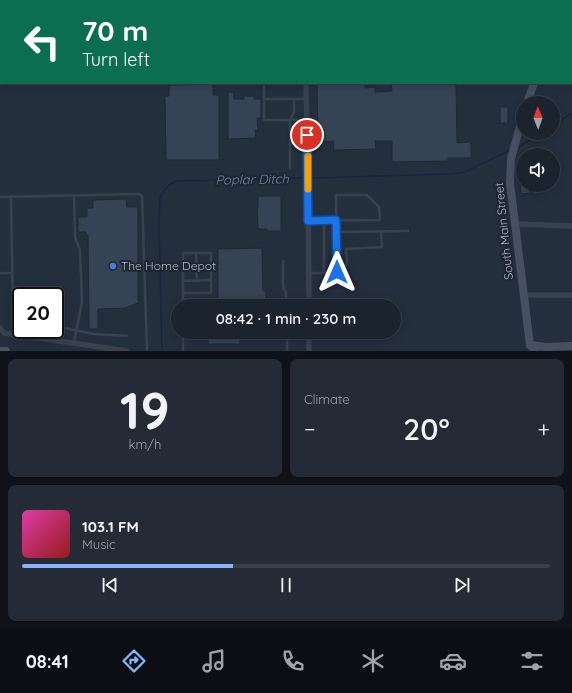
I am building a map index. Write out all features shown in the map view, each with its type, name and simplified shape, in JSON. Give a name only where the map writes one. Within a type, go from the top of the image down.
[{"type":"main road","points":[[529,96],[534,84]]},
{"type":"main road","name":"South Main Street","points":[[516,140],[512,159],[510,183],[530,349]]},
{"type":"main road","points":[[530,349],[572,346]]},
{"type":"main road","points":[[0,351],[6,351]]},
{"type":"street","points":[[306,84],[309,299]]},
{"type":"street","points":[[514,224],[572,226]]},
{"type":"street","points":[[523,295],[572,295]]},
{"type":"street","points":[[0,328],[4,333],[127,351]]},
{"type":"street","points":[[309,339],[309,351]]},
{"type":"lane","points":[[264,84],[264,120],[307,120]]},
{"type":"lane","points":[[290,168],[290,120],[294,112],[294,99]]},
{"type":"lane","points":[[264,100],[306,99]]},
{"type":"lane","points":[[0,197],[139,194],[142,196],[147,351]]},
{"type":"lane","points":[[74,195],[75,236],[80,250],[82,302],[74,343]]},
{"type":"lane","points":[[308,221],[324,220],[336,220],[380,220],[379,207],[367,195],[336,196],[336,220],[336,232],[337,272]]},
{"type":"lane","points":[[11,196],[12,287]]},
{"type":"lane","points":[[324,220],[324,272]]},
{"type":"lane","points":[[336,232],[408,231]]},
{"type":"lane","points":[[308,273],[337,272],[343,269],[347,263],[346,249],[382,247],[381,232]]},
{"type":"lane","points":[[183,293],[211,293],[211,253],[183,253],[183,281],[183,293],[183,299]]},
{"type":"lane","points":[[196,253],[197,280]]},
{"type":"lane","points":[[283,261],[283,286],[286,293],[286,299]]},
{"type":"lane","points":[[0,273],[12,273]]},
{"type":"lane","points":[[183,281],[211,280]]},
{"type":"lane","points":[[64,328],[94,334],[127,336]]},
{"type":"lane","points":[[183,339],[183,351]]},
{"type":"lane","points":[[287,339],[287,351]]},
{"type":"building","points":[[213,84],[213,95],[219,95],[219,160],[166,160],[165,96],[169,96],[169,85]]},
{"type":"building","points":[[317,84],[365,84],[365,88],[375,87],[375,92],[392,91],[391,84],[456,84],[457,143],[471,142],[471,158],[448,158],[448,161],[392,162],[392,141],[375,141],[376,149],[334,150],[333,141],[318,142]]},
{"type":"building","points":[[228,92],[234,92],[234,99],[244,99],[244,96],[254,96],[254,99],[261,99],[261,118],[257,118],[258,130],[255,130],[256,138],[228,139]]},
{"type":"building","points":[[500,107],[508,107],[508,123],[500,123]]},
{"type":"building","points":[[521,192],[530,192],[530,193],[521,194]]},
{"type":"building","points":[[258,196],[281,196],[281,231],[267,231],[267,229],[258,229]]},
{"type":"building","name":"The Home Depot","points":[[126,199],[127,207],[138,207],[138,303],[125,308],[98,309],[98,329],[89,329],[88,235],[86,235],[86,232],[78,232],[78,217],[87,217],[87,208],[93,208],[93,200]]},
{"type":"building","points":[[262,248],[263,291],[266,291],[266,299],[218,299],[218,249]]},
{"type":"building","points":[[208,339],[240,339],[240,344],[208,344]]},
{"type":"waterway","name":"Poplar Ditch","points":[[560,121],[572,113]]},
{"type":"waterway","name":"Poplar Ditch","points":[[518,147],[530,140]]},
{"type":"waterway","name":"Poplar Ditch","points":[[310,178],[451,174],[464,172],[511,150]]},
{"type":"waterway","name":"Poplar Ditch","points":[[162,349],[159,223],[160,197],[168,186],[176,181],[306,178]]},
{"type":"slow traffic","points":[[308,156],[308,189]]},
{"type":"place","name":"The Home Depot","points":[[113,266]]},
{"type":"route","points":[[307,135],[308,221],[336,220],[337,272]]}]
